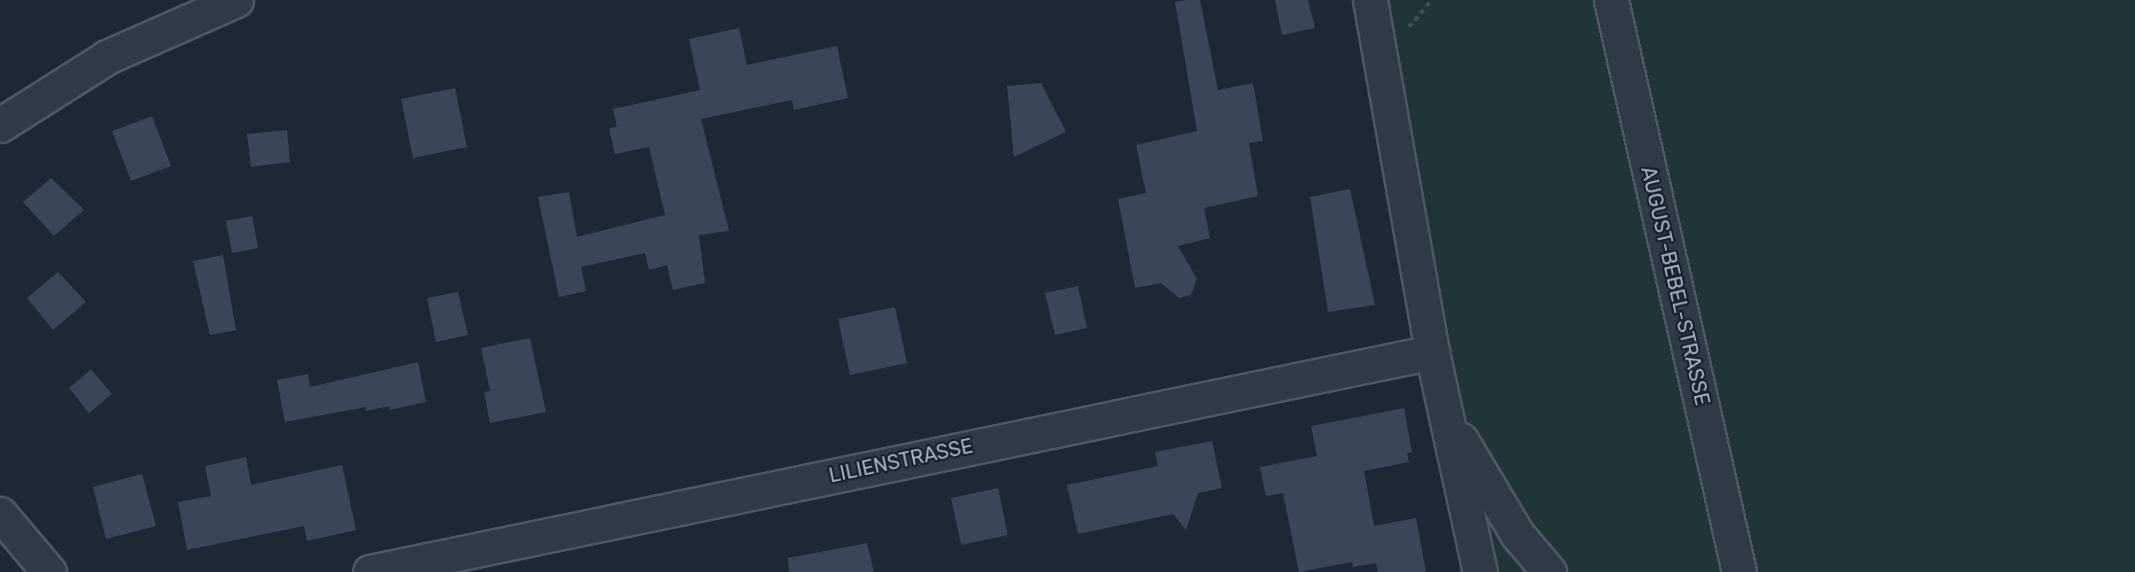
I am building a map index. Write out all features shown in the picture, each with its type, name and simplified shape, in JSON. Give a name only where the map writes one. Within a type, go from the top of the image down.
[{"type":"street","points":[[0,124],[107,57],[236,0]]},
{"type":"street","points":[[1370,0],[1432,352],[1480,572]]},
{"type":"street","name":"AUGUST-BEBEL-STRASSE","points":[[1611,0],[1739,572]]},
{"type":"street","name":"LILIENSTRASSE","points":[[370,572],[1432,352]]},
{"type":"street","points":[[1446,412],[1517,534],[1549,572]]},
{"type":"street","points":[[0,514],[49,572]]},
{"type":"green space","points":[[1385,0],[2135,0],[2135,572],[1496,572],[1448,353]]},
{"type":"building","points":[[1200,0],[1218,90],[1253,83],[1263,141],[1249,143],[1258,196],[1204,208],[1210,238],[1178,246],[1197,279],[1191,295],[1179,298],[1161,283],[1135,288],[1118,199],[1146,193],[1136,145],[1197,131],[1175,2]]},
{"type":"building","points":[[1275,0],[1308,0],[1315,28],[1282,35]]},
{"type":"building","points":[[739,28],[747,65],[837,46],[848,98],[794,110],[792,100],[701,119],[729,231],[699,235],[705,283],[673,290],[667,265],[649,270],[645,253],[581,267],[586,291],[559,297],[538,197],[569,192],[577,237],[665,215],[649,147],[615,154],[609,128],[617,127],[613,109],[700,90],[689,39]]},
{"type":"building","points":[[1041,83],[1066,132],[1014,157],[1007,86]]},
{"type":"building","points":[[455,88],[467,147],[413,158],[401,99]]},
{"type":"building","points":[[152,116],[171,166],[131,181],[112,131]]},
{"type":"building","points":[[287,130],[290,162],[251,167],[247,134]]},
{"type":"building","points":[[51,178],[84,210],[54,236],[23,202]]},
{"type":"building","points":[[1350,189],[1375,305],[1328,312],[1310,197]]},
{"type":"building","points":[[252,216],[258,248],[232,253],[226,221]]},
{"type":"building","points":[[223,255],[236,330],[210,335],[193,261]]},
{"type":"building","points":[[58,272],[86,302],[53,330],[27,298]]},
{"type":"building","points":[[1078,286],[1087,328],[1055,335],[1045,293]]},
{"type":"building","points":[[458,292],[468,335],[436,342],[427,298]]},
{"type":"building","points":[[895,307],[907,363],[850,375],[838,319]]},
{"type":"building","points":[[530,338],[546,412],[490,423],[484,392],[490,391],[481,348]]},
{"type":"building","points":[[418,362],[426,402],[390,410],[389,406],[366,411],[366,407],[285,422],[277,380],[308,374],[310,387]]},
{"type":"building","points":[[91,369],[112,394],[89,413],[69,388]]},
{"type":"building","points":[[1404,408],[1412,452],[1407,453],[1409,462],[1364,471],[1374,526],[1416,518],[1426,572],[1378,572],[1376,563],[1353,567],[1352,562],[1299,572],[1283,493],[1266,496],[1260,467],[1317,456],[1311,426]]},
{"type":"building","points":[[1212,441],[1222,488],[1198,493],[1186,530],[1173,514],[1078,534],[1067,485],[1158,466],[1155,452]]},
{"type":"building","points":[[246,457],[251,485],[342,465],[356,530],[307,541],[304,526],[187,550],[178,502],[211,496],[205,466]]},
{"type":"building","points":[[142,474],[156,526],[106,539],[93,487]]},
{"type":"building","points":[[998,488],[1008,535],[961,545],[951,498]]},
{"type":"building","points":[[867,543],[874,572],[789,572],[788,558]]}]
